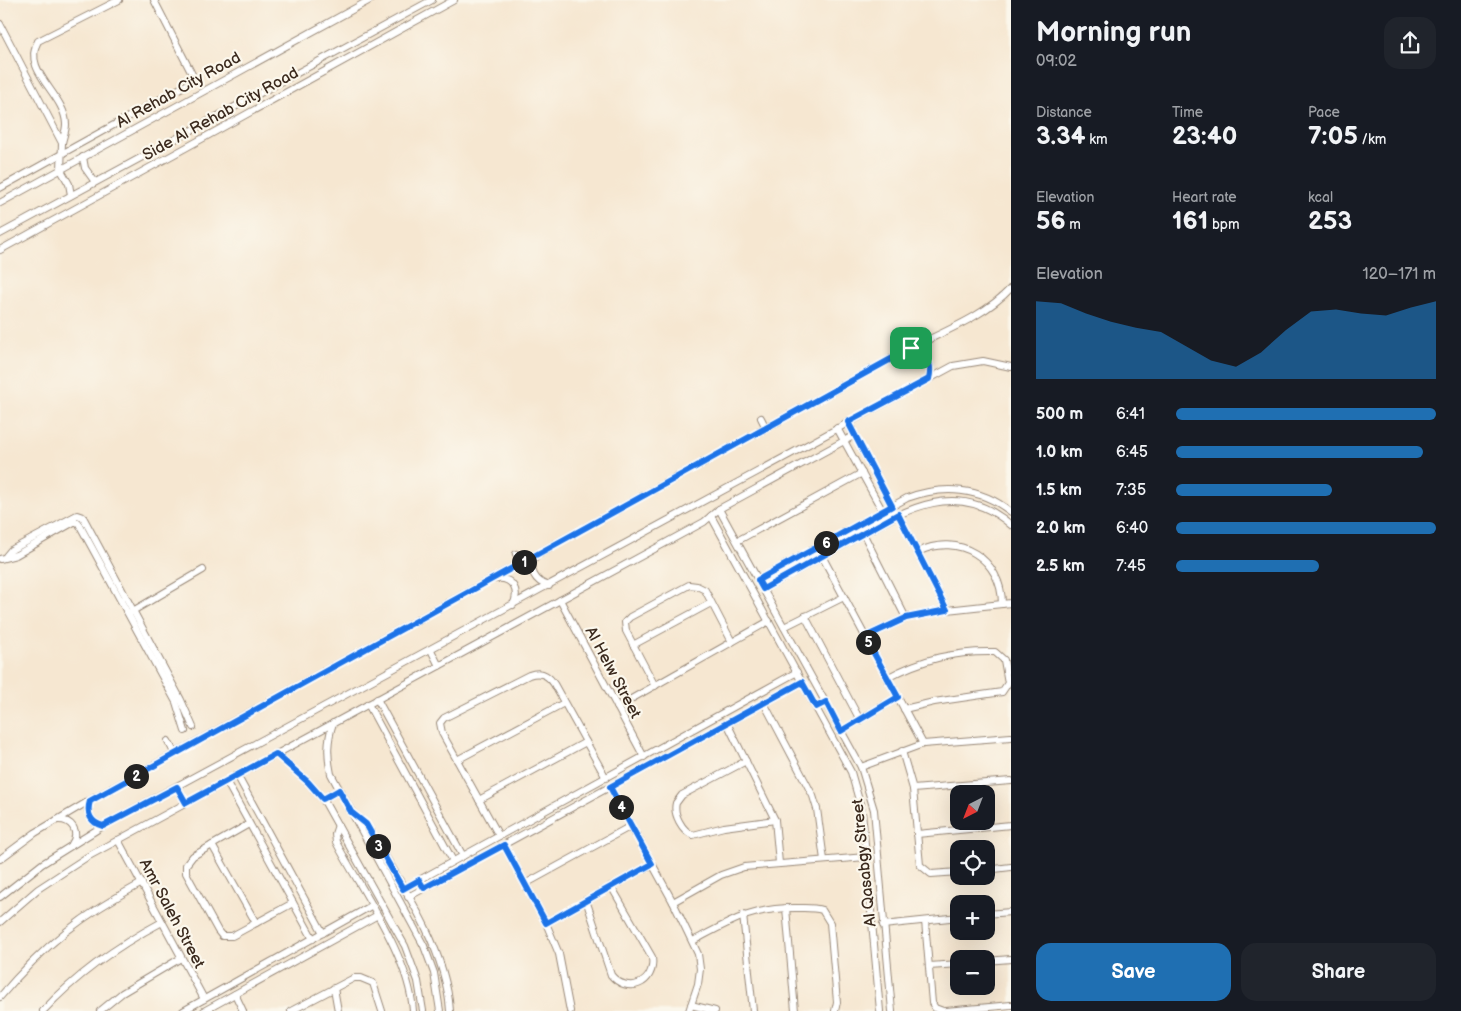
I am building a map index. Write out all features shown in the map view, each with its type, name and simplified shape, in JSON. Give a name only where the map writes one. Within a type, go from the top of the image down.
[{"type":"street","points":[[71,194],[69,184],[61,170],[62,144],[66,129],[64,117],[33,62],[34,47],[38,41],[119,0]]},
{"type":"street","points":[[0,188],[61,156],[195,80],[154,0]]},
{"type":"street","name":"Al Rehab City Road","points":[[0,203],[370,0]]},
{"type":"street","points":[[0,234],[432,0]]},
{"type":"street","name":"Side Al Rehab City Road","points":[[0,250],[454,0]]},
{"type":"street","points":[[0,24],[62,144]]},
{"type":"street","points":[[120,123],[125,133]]},
{"type":"street","points":[[84,157],[85,168],[95,182]]},
{"type":"street","points":[[61,200],[67,213]]},
{"type":"street","points":[[0,859],[57,820],[90,801],[911,348],[978,314],[1011,288]]},
{"type":"street","points":[[911,348],[918,350],[928,359],[931,372],[929,379]]},
{"type":"street","points":[[0,898],[42,864],[103,826],[953,366],[973,361],[994,362],[1011,368]]},
{"type":"street","points":[[761,418],[766,428]]},
{"type":"street","points":[[848,422],[892,506]]},
{"type":"street","points":[[837,428],[883,512]]},
{"type":"street","points":[[0,922],[62,871],[704,522],[719,509],[855,435]]},
{"type":"street","points":[[737,541],[862,474]]},
{"type":"street","points":[[758,580],[892,506],[923,492],[957,490],[990,498],[1011,512]]},
{"type":"street","points":[[763,589],[898,514],[929,503],[958,501],[986,508],[1011,525]]},
{"type":"street","name":"Al Qasabgy Street","points":[[719,509],[861,767],[874,810],[892,1010]]},
{"type":"street","points":[[898,514],[947,610]]},
{"type":"street","name":"Al Qasabgy Street","points":[[711,516],[856,784],[862,811],[880,1011]]},
{"type":"street","points":[[3,557],[16,554],[48,533],[78,522],[181,700],[193,727]]},
{"type":"street","points":[[723,538],[732,533]]},
{"type":"street","points":[[863,533],[906,618]]},
{"type":"street","points":[[918,552],[934,546],[951,544],[976,553],[994,571],[1001,587],[1002,604]]},
{"type":"street","points":[[516,554],[522,564]]},
{"type":"street","points":[[536,556],[533,561],[533,574],[542,584],[549,586]]},
{"type":"street","points":[[822,556],[923,744]]},
{"type":"street","points":[[131,612],[203,570]]},
{"type":"street","points":[[495,579],[502,578],[514,585],[517,591],[514,605]]},
{"type":"street","points":[[655,686],[625,627],[630,617],[689,585],[698,586],[705,590],[732,642]]},
{"type":"street","points":[[784,627],[844,597]]},
{"type":"street","name":"Al Helw Street","points":[[560,600],[644,757]]},
{"type":"street","points":[[633,645],[711,603]]},
{"type":"street","points":[[865,637],[906,618],[947,610],[1011,603]]},
{"type":"street","points":[[131,612],[176,702],[185,731]]},
{"type":"street","points":[[805,616],[860,720]]},
{"type":"street","points":[[617,707],[769,621]]},
{"type":"street","points":[[431,650],[439,666]]},
{"type":"street","points":[[887,678],[925,660],[950,654],[995,652],[1004,660],[1008,682],[1002,692],[934,702],[904,709]]},
{"type":"street","points":[[403,889],[797,672]]},
{"type":"street","points":[[499,836],[440,730],[440,723],[444,718],[534,673],[541,673],[551,679],[606,778]]},
{"type":"street","points":[[784,679],[790,689]]},
{"type":"street","points":[[408,897],[802,682]]},
{"type":"street","points":[[841,731],[898,697]]},
{"type":"street","points":[[377,699],[463,856]]},
{"type":"street","points":[[816,707],[826,702]]},
{"type":"street","points":[[457,760],[564,703]]},
{"type":"street","points":[[764,703],[813,796],[818,810],[824,860]]},
{"type":"street","points":[[368,704],[454,861]]},
{"type":"street","points":[[333,723],[328,738],[331,774],[418,934],[434,973],[440,1011]]},
{"type":"street","points":[[727,723],[775,820],[780,864]]},
{"type":"street","points":[[861,767],[923,744],[1011,737]]},
{"type":"street","points":[[168,741],[175,754]]},
{"type":"street","points":[[479,800],[586,742]]},
{"type":"street","points":[[902,751],[913,789],[919,860],[922,869],[931,874],[950,873]]},
{"type":"street","points":[[276,754],[298,771],[323,799],[405,946],[418,981],[424,1011]]},
{"type":"street","points":[[746,761],[682,795],[676,803],[676,813],[685,830],[693,835],[724,827],[775,820]]},
{"type":"street","points":[[237,775],[323,933]]},
{"type":"street","points":[[226,781],[313,939]]},
{"type":"street","points":[[913,789],[1011,781]]},
{"type":"street","points":[[177,787],[186,803]]},
{"type":"street","points":[[610,787],[673,902],[698,954],[700,969],[690,1008],[715,1011]]},
{"type":"street","points":[[323,799],[339,790]]},
{"type":"street","points":[[90,801],[88,807],[90,817],[98,825],[103,826]]},
{"type":"street","points":[[556,805],[562,814]]},
{"type":"street","points":[[351,812],[366,824],[426,930],[442,964],[450,1011]]},
{"type":"street","points":[[57,820],[67,821],[74,827],[76,836],[71,845]]},
{"type":"street","points":[[250,824],[190,858],[185,869],[218,931],[222,936],[229,937],[293,903]]},
{"type":"street","points":[[917,834],[1011,825]]},
{"type":"street","points":[[338,826],[334,834],[336,842],[395,950],[407,984],[413,1011]]},
{"type":"street","points":[[525,884],[631,826]]},
{"type":"street","name":"Amr Saleh Street","points":[[118,840],[204,1000]]},
{"type":"street","points":[[212,845],[256,923]]},
{"type":"street","points":[[504,845],[546,923],[558,954],[570,1011]]},
{"type":"street","points":[[673,902],[732,870],[866,857]]},
{"type":"street","points":[[546,923],[652,864]]},
{"type":"street","points":[[995,869],[1011,867]]},
{"type":"street","points":[[419,880],[424,888]]},
{"type":"street","points":[[0,997],[32,960],[71,926],[93,910],[142,884]]},
{"type":"street","points":[[586,900],[611,975],[616,981],[630,986],[644,982],[652,969],[652,958],[611,886]]},
{"type":"street","points":[[183,1011],[371,906]]},
{"type":"street","points":[[693,941],[743,914],[786,908],[817,908],[829,917],[837,1002],[834,1011]]},
{"type":"street","points":[[786,908],[795,1011]]},
{"type":"street","points":[[995,913],[1011,912]]},
{"type":"street","points":[[357,914],[362,924]]},
{"type":"street","points":[[743,914],[753,1011]]},
{"type":"street","points":[[204,1011],[376,916]]},
{"type":"street","points":[[883,925],[950,918]]},
{"type":"street","points":[[925,920],[932,1003],[935,1008],[944,1011],[1011,1005]]},
{"type":"street","points":[[44,1011],[94,964],[138,935],[162,922]]},
{"type":"street","points":[[418,934],[426,930]]},
{"type":"street","points":[[395,950],[405,946]]},
{"type":"street","points":[[100,1011],[141,980],[181,958]]},
{"type":"street","points":[[995,960],[1011,959]]},
{"type":"street","points":[[266,965],[271,974]]},
{"type":"street","points":[[929,966],[950,965]]},
{"type":"street","points":[[291,1011],[301,1008],[354,978],[368,980],[377,990],[382,1011]]},
{"type":"street","points":[[334,988],[338,1011]]},
{"type":"street","points":[[235,994],[243,1011]]},
{"type":"street","points":[[880,1011],[892,1010]]},
{"type":"route","points":[[911,348],[918,350],[928,359],[931,372],[929,379],[848,422],[892,506],[758,580],[763,589],[898,514],[947,610],[906,618],[865,637],[898,697],[841,731],[826,702],[816,707],[802,682],[610,787],[652,864],[546,923],[504,845],[424,888],[419,880],[403,889],[366,824],[351,812],[339,790],[323,799],[292,766],[276,754],[186,803],[177,787],[103,826],[93,822],[90,817],[88,807],[90,801],[911,348]]}]
